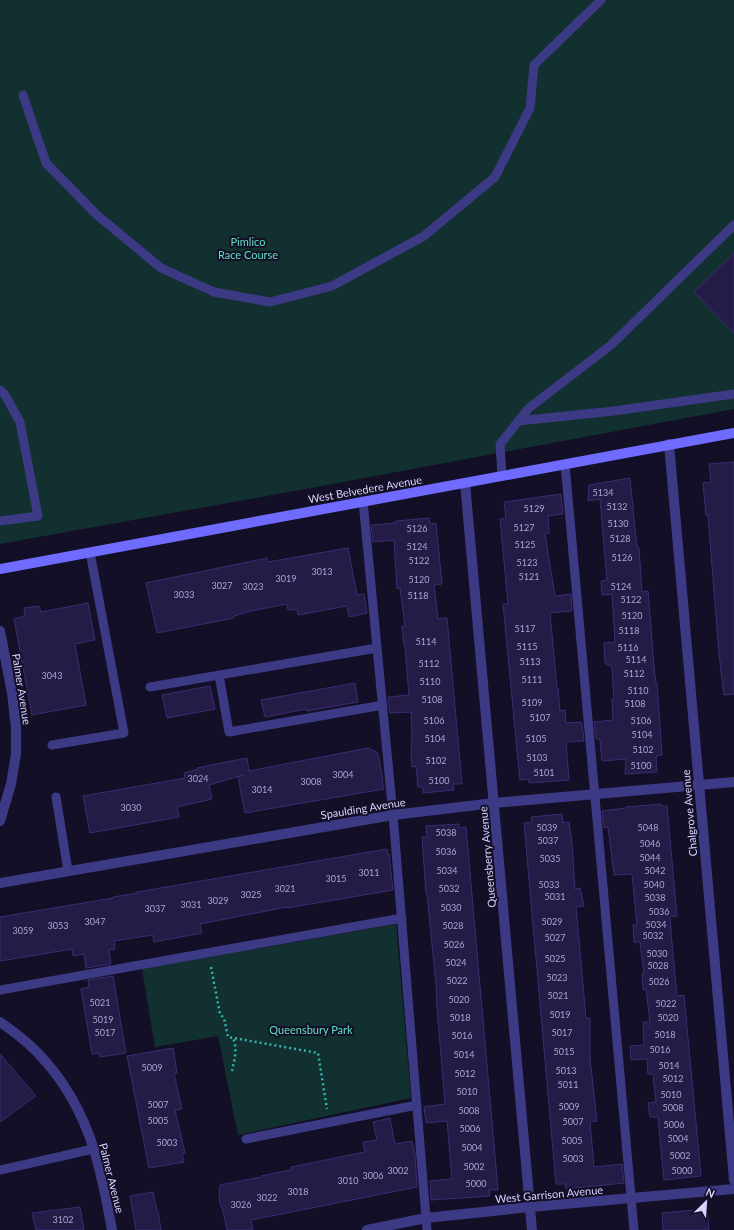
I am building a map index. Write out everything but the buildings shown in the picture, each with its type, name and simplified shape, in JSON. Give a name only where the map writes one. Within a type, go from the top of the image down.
[{"type":"main road","name":"West Belvedere Avenue","points":[[0,569],[734,433]]},
{"type":"street","name":"Chalgrove Avenue","points":[[669,444],[734,1180]]},
{"type":"street","name":"Queensberry Avenue","points":[[465,483],[532,1230]]},
{"type":"street","name":"Palmer Avenue","points":[[0,631],[12,693],[16,734],[16,754],[11,784],[0,821]]},
{"type":"street","name":"Spaulding Avenue","points":[[0,883],[393,815],[494,803],[734,782]]},
{"type":"street","name":"Palmer Avenue","points":[[0,1022],[17,1034],[46,1062],[68,1092],[81,1117],[98,1164],[112,1230]]},
{"type":"street","name":"West Garrison Avenue","points":[[367,1230],[426,1218],[530,1207],[734,1189]]},
{"type":"lane","points":[[23,95],[46,163],[97,215],[161,268],[214,292],[270,302],[332,286],[424,236],[494,176],[530,108],[534,65],[601,0]]},
{"type":"lane","points":[[502,476],[500,444],[529,408],[611,344],[734,225]]},
{"type":"lane","points":[[0,390],[5,395],[20,422],[38,516],[0,521]]},
{"type":"lane","points":[[518,421],[614,411],[734,394]]},
{"type":"lane","points":[[565,464],[634,1230]]},
{"type":"lane","points":[[363,502],[393,815],[427,1230]]},
{"type":"lane","points":[[52,746],[124,733],[90,552]]},
{"type":"lane","points":[[150,687],[377,648]]},
{"type":"lane","points":[[219,675],[229,732],[383,705]]},
{"type":"lane","points":[[56,798],[68,872]]},
{"type":"lane","points":[[0,990],[402,918]]},
{"type":"lane","points":[[246,1139],[417,1105]]},
{"type":"lane","points":[[0,1170],[93,1149]]},
{"type":"path","points":[[208,952],[220,1014],[224,1018],[228,1037],[318,1053],[329,1122]]},
{"type":"path","points":[[232,1071],[236,1050],[236,1043],[233,1038]]},
{"type":"green space","name":"Pimlico Race Course","points":[[0,0],[734,0],[734,409],[0,544]]},
{"type":"green space","name":"Queensbury Park","points":[[396,924],[411,1098],[238,1135],[218,1036],[155,1047],[142,969]]}]
